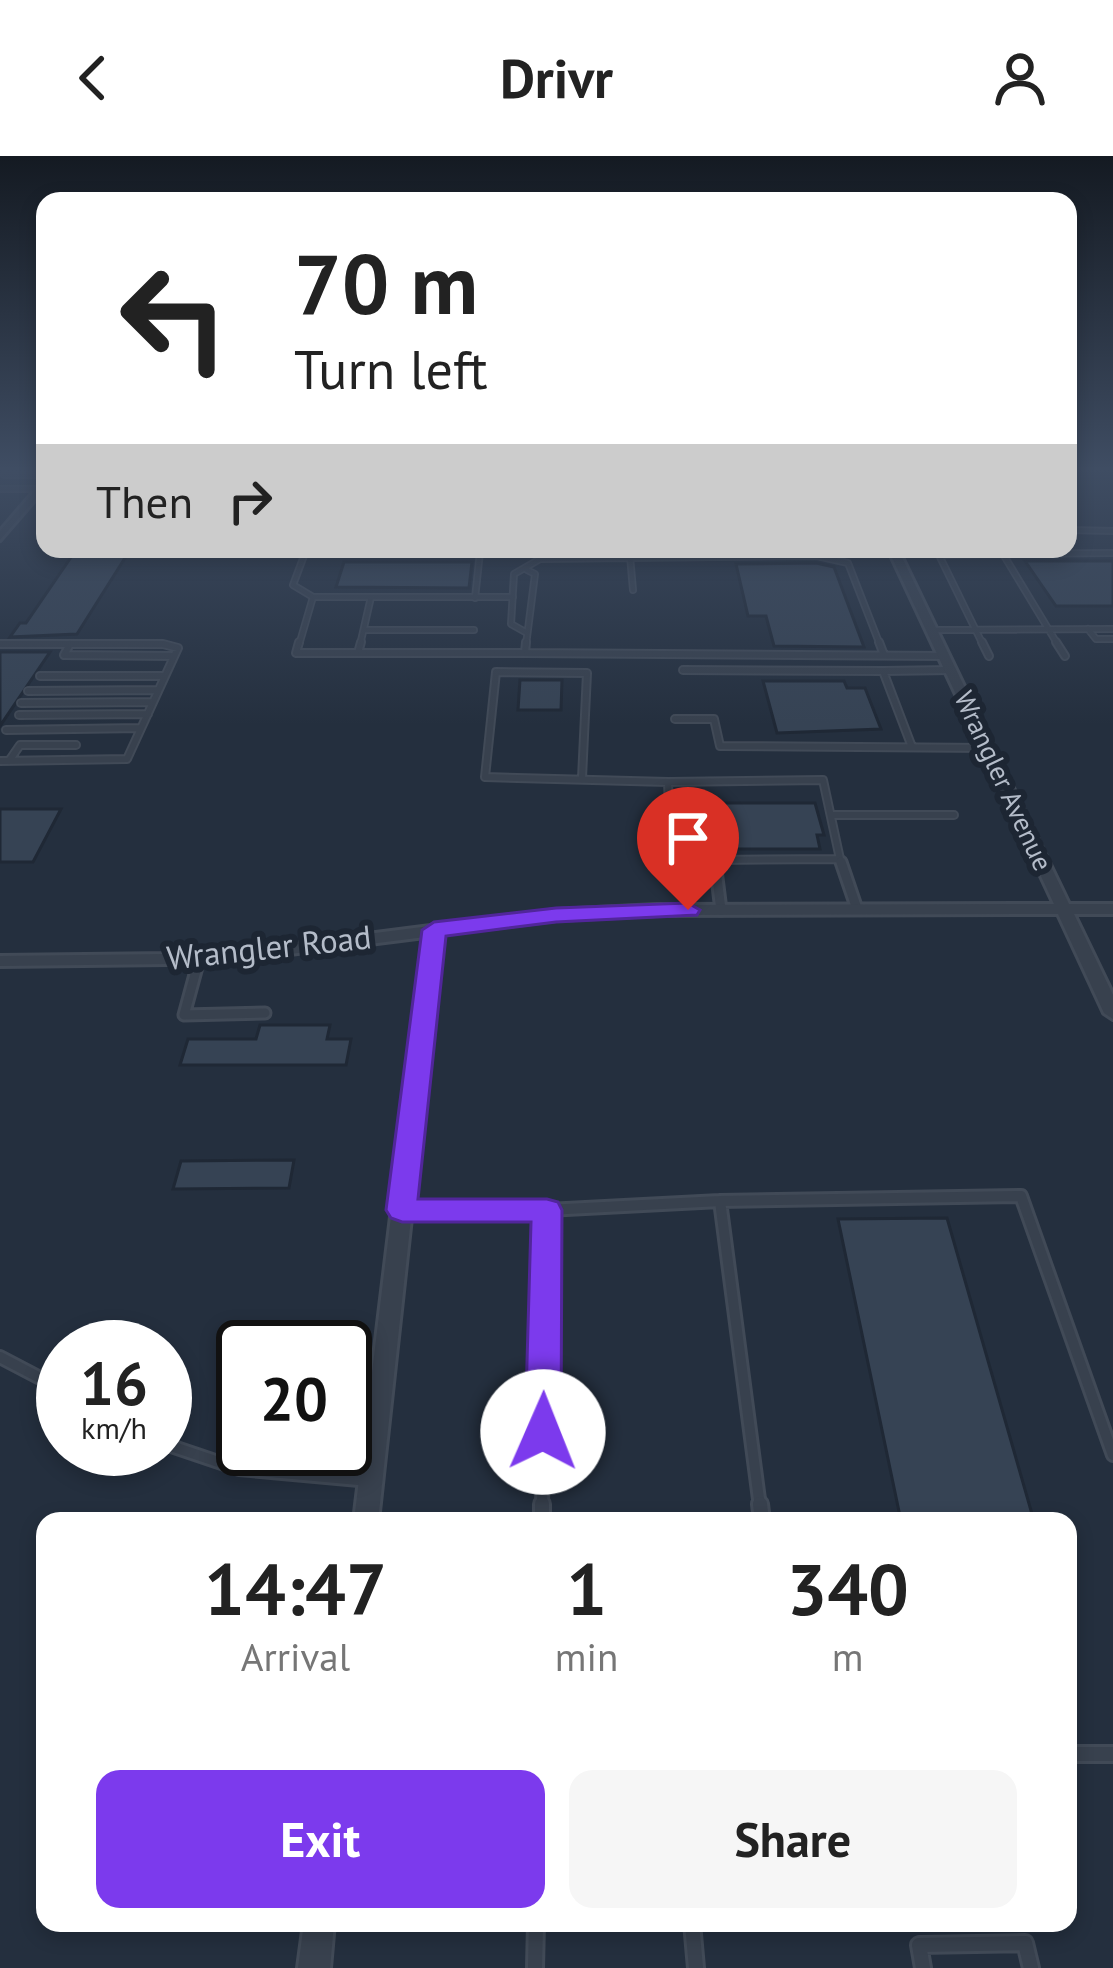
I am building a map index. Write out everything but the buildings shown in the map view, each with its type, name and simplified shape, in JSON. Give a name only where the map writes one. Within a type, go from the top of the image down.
[{"type":"street","name":"Wrangler Avenue","points":[[897,558],[1113,1013]]},
{"type":"street","name":"Wrangler Road","points":[[0,961],[200,956],[556,915],[1113,909]]},
{"type":"street","points":[[367,1512],[434,930]]},
{"type":"street","points":[[314,1968],[318,1932]]},
{"type":"lane","points":[[303,558],[293,585],[313,598],[513,597]]},
{"type":"lane","points":[[475,598],[481,558]]},
{"type":"lane","points":[[527,633],[511,624],[514,574],[547,558]]},
{"type":"lane","points":[[628,558],[633,590]]},
{"type":"lane","points":[[826,558],[848,563],[884,655]]},
{"type":"lane","points":[[939,558],[989,656]]},
{"type":"lane","points":[[1005,558],[1065,656]]},
{"type":"lane","points":[[525,653],[535,574],[527,570]]},
{"type":"lane","points":[[313,598],[296,653],[884,655],[948,663]]},
{"type":"lane","points":[[358,653],[371,598]]},
{"type":"lane","points":[[1088,629],[1096,639],[1113,639]]},
{"type":"lane","points":[[932,630],[1113,629]]},
{"type":"lane","points":[[364,630],[474,630]]},
{"type":"lane","points":[[0,644],[178,648],[122,760],[5,760]]},
{"type":"lane","points":[[683,670],[883,670],[948,663]]},
{"type":"lane","points":[[883,670],[912,748]]},
{"type":"lane","points":[[582,778],[587,673],[496,672],[484,777],[668,782],[823,779],[840,859],[857,909]]},
{"type":"lane","points":[[40,676],[165,676]]},
{"type":"lane","points":[[28,691],[158,691]]},
{"type":"lane","points":[[21,703],[153,702]]},
{"type":"lane","points":[[19,715],[148,714]]},
{"type":"lane","points":[[675,719],[714,718],[720,746],[988,748]]},
{"type":"lane","points":[[6,730],[141,728]]},
{"type":"lane","points":[[5,760],[20,745],[76,745]]},
{"type":"lane","points":[[668,782],[671,861]]},
{"type":"lane","points":[[831,815],[954,815]]},
{"type":"lane","points":[[721,910],[715,860],[840,859]]},
{"type":"lane","points":[[200,956],[184,1015],[265,1013]]},
{"type":"lane","points":[[402,1210],[1021,1196],[1113,1455]]},
{"type":"lane","points":[[720,1201],[761,1512]]},
{"type":"lane","points":[[542,1512],[547,1210]]},
{"type":"lane","points":[[0,1357],[36,1376]]},
{"type":"lane","points":[[192,1458],[301,1478],[370,1480]]},
{"type":"lane","points":[[1077,1754],[1113,1754]]},
{"type":"lane","points":[[535,1968],[536,1932]]},
{"type":"lane","points":[[693,1932],[696,1968]]},
{"type":"lane","points":[[922,1968],[919,1946],[1025,1943],[1030,1968]]},
{"type":"route","points":[[543,1432],[547,1210],[402,1210],[434,930],[556,915],[688,910]]}]
